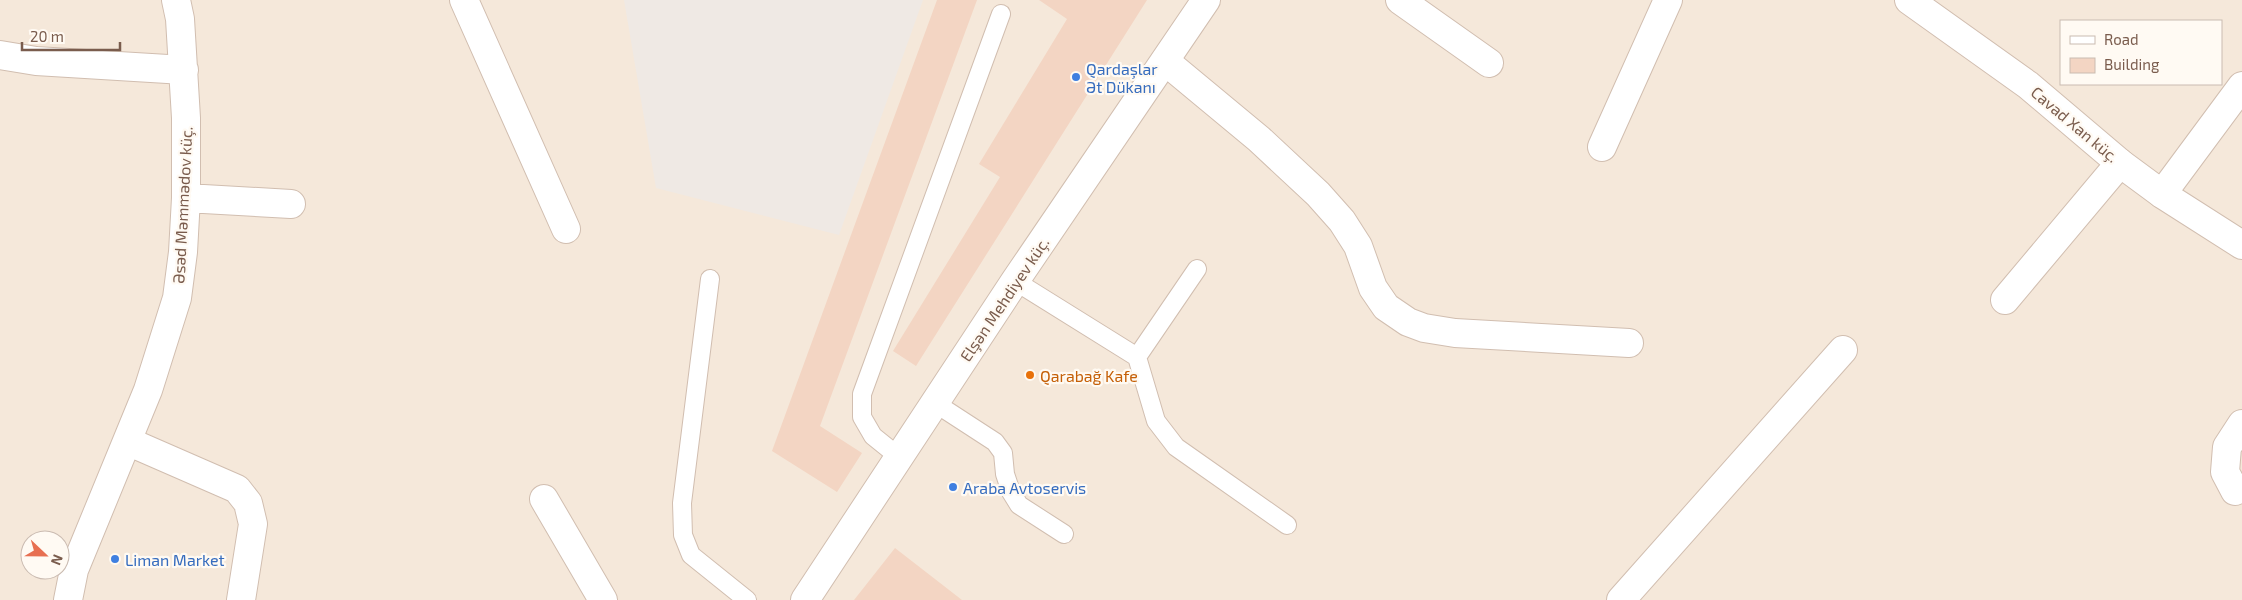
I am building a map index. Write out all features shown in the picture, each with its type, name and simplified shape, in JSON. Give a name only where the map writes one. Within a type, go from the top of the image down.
[{"type":"street","name":"Əsəd Məmmədov küç.","points":[[68,600],[74,570],[148,390],[177,298],[183,252],[186,198],[186,118],[180,19],[176,0]]},
{"type":"street","points":[[464,0],[566,229]]},
{"type":"street","name":"Elşən Mehdiyev küç.","points":[[805,600],[1016,281],[1206,0]]},
{"type":"street","points":[[1400,0],[1490,64]]},
{"type":"street","points":[[1602,147],[1668,0]]},
{"type":"street","name":"Cavad Xan küç.","points":[[1909,0],[2028,85],[2120,162],[2162,194],[2242,245]]},
{"type":"street","points":[[0,55],[36,62],[184,70]]},
{"type":"street","points":[[1165,61],[1259,139],[1318,194],[1342,221],[1358,246],[1373,288],[1386,308],[1408,322],[1424,328],[1455,333],[1629,343]]},
{"type":"street","points":[[2162,194],[2242,86]]},
{"type":"street","points":[[2004,300],[2120,162]]},
{"type":"street","points":[[186,198],[291,204]]},
{"type":"street","points":[[1621,600],[1843,350]]},
{"type":"street","points":[[2234,490],[2225,472],[2228,447],[2242,424]]},
{"type":"street","points":[[126,441],[237,489],[248,503],[253,524],[240,600]]},
{"type":"street","points":[[544,499],[603,600]]},
{"type":"lane","points":[[899,457],[873,436],[865,424],[862,417],[862,394],[1000,14]]},
{"type":"lane","points":[[1137,357],[1197,269]]},
{"type":"lane","points":[[710,279],[682,503],[683,535],[691,555],[747,600]]},
{"type":"lane","points":[[1016,281],[1137,357],[1156,421],[1176,447],[1287,525]]},
{"type":"lane","points":[[935,403],[995,442],[1003,453],[1005,474],[1011,492],[1019,505],[1064,534]]},
{"type":"shaded area","points":[[0,0],[2242,0],[2242,600],[0,600]]},
{"type":"shaded area","points":[[624,0],[923,0],[839,235],[656,188]]},
{"type":"building","points":[[937,0],[977,0],[820,426],[862,453],[837,492],[772,451]]},
{"type":"building","points":[[1039,0],[1147,0],[916,366],[893,351],[1000,177],[979,164],[1067,19]]},
{"type":"building","points":[[895,548],[962,600],[854,600]]},
{"type":"place","name":"Qardaşlar Ət Dükanı","points":[[1076,77]]},
{"type":"place","name":"Qarabağ Kafe","points":[[1030,375]]},
{"type":"place","name":"Araba Avtoservis","points":[[953,487]]},
{"type":"place","name":"Liman Market","points":[[115,559]]}]
